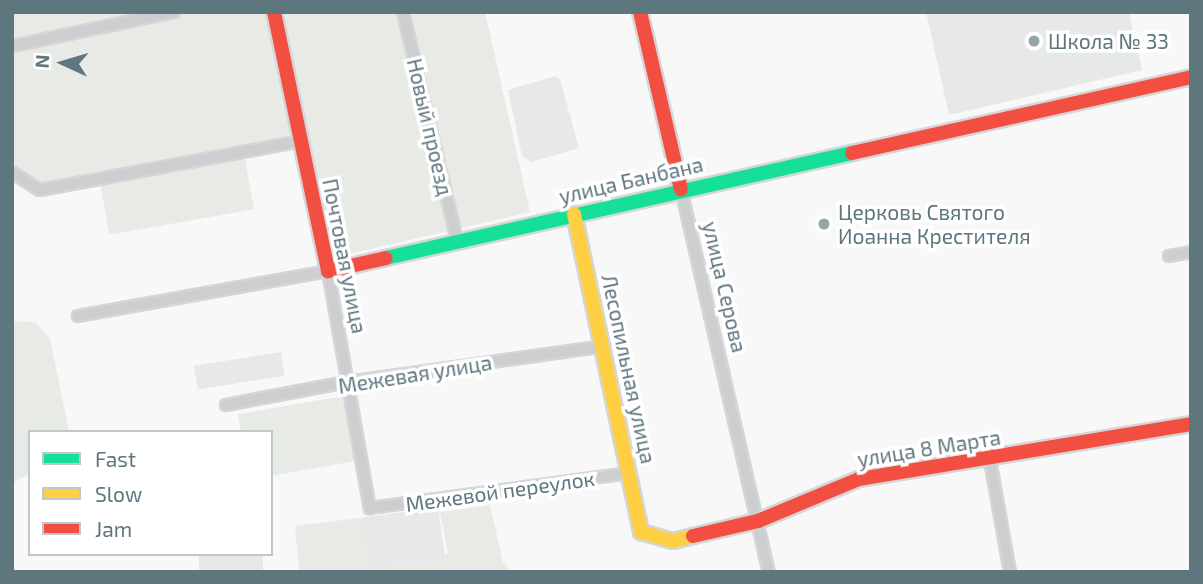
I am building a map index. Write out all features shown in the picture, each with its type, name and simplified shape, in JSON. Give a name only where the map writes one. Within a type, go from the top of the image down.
[{"type":"street","points":[[12,46],[174,12]]},
{"type":"street","name":"Почтовая улица","points":[[274,12],[328,271],[370,508]]},
{"type":"street","name":"Новый проезд","points":[[403,12],[457,242]]},
{"type":"street","name":"улица Серова","points":[[640,12],[769,572]]},
{"type":"street","name":"улица Банбана","points":[[78,316],[328,271],[681,189],[1191,77]]},
{"type":"street","points":[[12,172],[40,190],[302,141]]},
{"type":"street","name":"Лесопильная улица","points":[[574,214],[604,346],[641,532]]},
{"type":"street","points":[[1170,256],[1191,252]]},
{"type":"street","name":"Межевая улица","points":[[226,405],[347,383],[604,346]]},
{"type":"street","name":"улица 8 Марта","points":[[641,532],[673,541],[758,521],[859,479],[990,460],[1191,424]]},
{"type":"street","points":[[990,460],[1010,572]]},
{"type":"street","name":"Межевой переулок","points":[[370,508],[629,473]]},
{"type":"shaded area","points":[[12,12],[267,12],[293,139],[44,183],[12,163]]},
{"type":"shaded area","points":[[283,12],[485,12],[530,212],[332,258]]},
{"type":"shaded area","name":"Школа № 33","points":[[926,12],[1129,12],[1142,70],[949,115]]},
{"type":"shaded area","points":[[555,76],[560,79],[579,148],[532,162],[522,156],[508,90]]},
{"type":"shaded area","points":[[245,158],[254,209],[109,235],[100,184]]},
{"type":"shaded area","points":[[12,321],[35,322],[50,338],[69,430],[28,430],[28,475],[12,483]]},
{"type":"shaded area","points":[[281,352],[285,376],[198,389],[194,366]]},
{"type":"shaded area","points":[[344,396],[355,461],[273,476],[273,430],[241,430],[238,414]]},
{"type":"shaded area","points":[[490,505],[503,562],[512,572],[373,572],[392,563],[437,563],[448,553],[440,512]]},
{"type":"shaded area","points":[[438,507],[446,564],[392,572],[366,572],[359,518]]},
{"type":"shaded area","points":[[359,518],[367,572],[299,572],[295,526]]},
{"type":"shaded area","points":[[199,556],[263,556],[263,572],[199,572]]},
{"type":"traffic: fast","points":[[386,258],[852,153]]},
{"type":"traffic: slow","points":[[574,214],[641,532],[673,541],[693,536]]},
{"type":"traffic: jam","points":[[274,12],[328,271],[386,258]]},
{"type":"traffic: jam","points":[[640,12],[681,189]]},
{"type":"traffic: jam","points":[[852,153],[1191,77]]},
{"type":"traffic: jam","points":[[693,536],[758,521],[859,479],[1191,424]]},
{"type":"place","name":"Школа № 33","points":[[1034,41]]},
{"type":"place","name":"Церковь Святого Иоанна Крестителя","points":[[824,224]]}]
